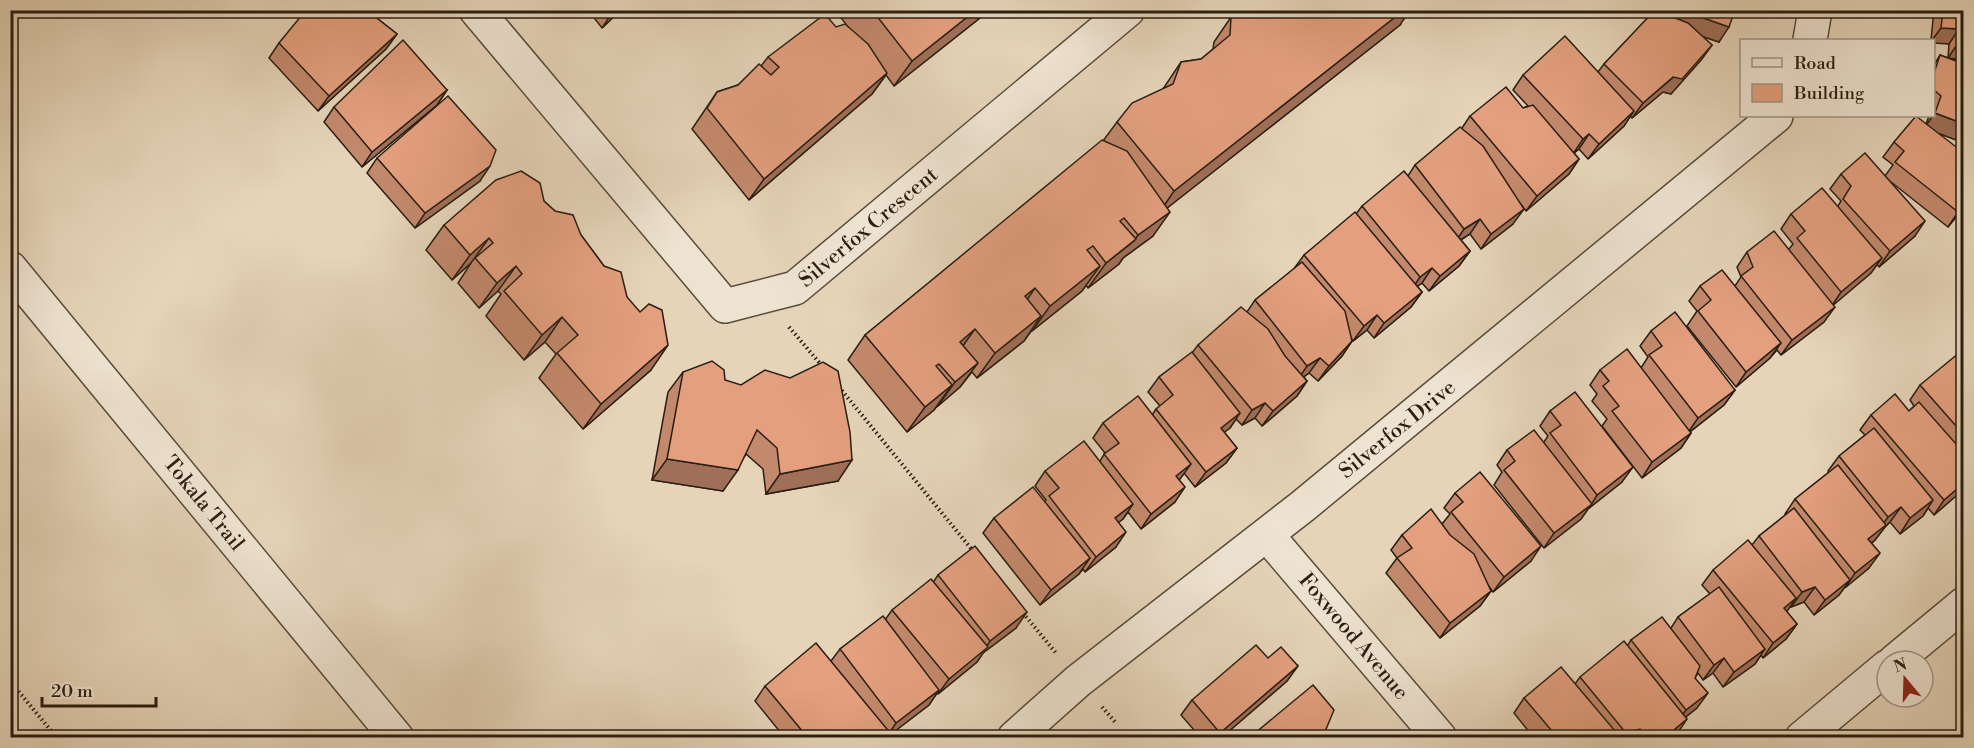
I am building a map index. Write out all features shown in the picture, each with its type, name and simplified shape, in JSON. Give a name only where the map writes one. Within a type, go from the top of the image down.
[{"type":"street","name":"Silverfox Crescent","points":[[476,10],[725,306],[795,288],[1128,10]]},
{"type":"street","points":[[1810,39],[1815,10]]},
{"type":"street","name":"Silverfox Drive","points":[[1014,738],[1078,681],[1267,535],[1775,117]]},
{"type":"street","name":"Tokala Trail","points":[[10,268],[397,738]]},
{"type":"street","name":"Foxwood Avenue","points":[[1267,535],[1440,738]]},
{"type":"street","points":[[1909,649],[1964,604]]},
{"type":"street","points":[[1802,738],[1875,677]]},
{"type":"path","points":[[764,296],[829,374]]},
{"type":"path","points":[[836,382],[975,553]]},
{"type":"path","points":[[1019,608],[1078,681],[1116,723]]},
{"type":"path","points":[[10,681],[57,738]]},
{"type":"building","points":[[306,10],[376,10],[373,15],[397,34],[329,96],[279,43]]},
{"type":"building","points":[[872,10],[976,10],[912,61]]},
{"type":"building","points":[[1263,10],[1404,10],[1174,191],[1117,122],[1132,103],[1173,84],[1181,62],[1201,59],[1230,35],[1231,17],[1258,16]]},
{"type":"building","points":[[1655,10],[1688,23],[1712,45],[1682,79],[1673,77],[1643,103],[1604,64]]},
{"type":"building","points":[[1681,10],[1735,10],[1729,27]]},
{"type":"building","points":[[1943,10],[1964,10],[1964,44],[1958,43],[1959,29],[1941,28]]},
{"type":"building","points":[[825,14],[836,27],[845,24],[868,44],[887,73],[764,179],[707,108],[717,92],[738,85],[759,64],[771,75],[779,67],[768,57]]},
{"type":"building","points":[[1565,36],[1634,111],[1599,144],[1589,134],[1583,139],[1523,75]]},
{"type":"building","points":[[403,40],[447,90],[372,152],[334,107]]},
{"type":"building","points":[[1940,55],[1964,64],[1964,124],[1935,113],[1941,96],[1935,91],[1935,70]]},
{"type":"building","points":[[1506,87],[1523,108],[1533,105],[1579,159],[1537,196],[1470,116]]},
{"type":"building","points":[[448,96],[496,150],[490,166],[425,213],[377,158]]},
{"type":"building","points":[[1917,117],[1964,153],[1964,205],[1958,212],[1895,162],[1904,151],[1894,142]]},
{"type":"building","points":[[1460,127],[1483,146],[1524,209],[1491,234],[1480,219],[1464,229],[1415,165]]},
{"type":"building","points":[[1102,140],[1127,151],[1170,212],[1138,235],[1124,218],[1120,221],[1136,239],[1106,263],[1093,246],[1087,250],[1100,266],[1050,306],[1035,288],[1025,296],[1041,316],[995,353],[975,329],[960,342],[978,363],[955,382],[939,364],[936,366],[952,385],[925,407],[865,335]]},
{"type":"building","points":[[1865,153],[1925,221],[1890,251],[1843,199],[1851,186],[1841,174]]},
{"type":"building","points":[[521,171],[540,183],[544,201],[555,211],[573,215],[581,235],[604,266],[621,272],[627,297],[640,312],[649,304],[662,310],[668,345],[601,404],[557,353],[578,335],[562,317],[542,335],[504,291],[522,274],[516,266],[497,283],[475,258],[493,243],[489,238],[470,255],[444,225],[496,180]]},
{"type":"building","points":[[1404,171],[1470,251],[1440,276],[1432,268],[1420,277],[1362,206]]},
{"type":"building","points":[[1822,188],[1882,258],[1841,292],[1797,238],[1805,231],[1791,214]]},
{"type":"building","points":[[1355,212],[1422,292],[1384,323],[1377,315],[1364,326],[1304,255]]},
{"type":"building","points":[[1774,231],[1835,307],[1792,340],[1741,276],[1753,267],[1747,252]]},
{"type":"building","points":[[1302,262],[1345,311],[1352,341],[1329,366],[1320,358],[1307,366],[1255,300]]},
{"type":"building","points":[[1722,270],[1781,343],[1746,372],[1698,311],[1711,300],[1700,286]]},
{"type":"building","points":[[1241,307],[1268,329],[1285,356],[1307,381],[1273,411],[1265,403],[1252,410],[1198,345]]},
{"type":"building","points":[[1675,312],[1735,390],[1698,418],[1649,355],[1662,346],[1651,331]]},
{"type":"building","points":[[1627,349],[1691,433],[1652,462],[1612,411],[1619,406],[1603,386],[1609,381],[1600,370]]},
{"type":"building","points":[[1192,352],[1240,413],[1221,428],[1237,448],[1206,472],[1156,409],[1173,395],[1159,377]]},
{"type":"building","points":[[1959,353],[1964,358],[1964,435],[1920,385]]},
{"type":"building","points":[[712,361],[724,370],[725,380],[741,385],[765,370],[790,378],[823,362],[838,371],[850,432],[852,460],[780,474],[777,448],[757,430],[738,470],[667,459],[683,372]]},
{"type":"building","points":[[1575,392],[1633,467],[1597,495],[1550,433],[1561,425],[1550,411]]},
{"type":"building","points":[[1895,394],[1909,411],[1919,402],[1964,453],[1964,483],[1944,500],[1871,415]]},
{"type":"building","points":[[1138,396],[1191,464],[1176,476],[1185,487],[1151,514],[1104,454],[1119,443],[1103,423]]},
{"type":"building","points":[[1874,428],[1933,500],[1910,518],[1901,507],[1888,517],[1839,456]]},
{"type":"building","points":[[1534,430],[1592,504],[1554,533],[1504,470],[1515,461],[1507,450]]},
{"type":"building","points":[[1084,441],[1133,504],[1115,518],[1126,532],[1096,557],[1049,496],[1059,488],[1045,471]]},
{"type":"building","points":[[1838,465],[1886,525],[1868,539],[1880,553],[1855,573],[1795,499]]},
{"type":"building","points":[[1480,472],[1541,546],[1504,577],[1451,512],[1463,502],[1455,493]]},
{"type":"building","points":[[1033,487],[1090,558],[1051,590],[994,518]]},
{"type":"building","points":[[1794,508],[1850,580],[1825,600],[1815,587],[1802,592],[1759,536]]},
{"type":"building","points":[[1431,509],[1450,535],[1474,554],[1491,591],[1450,623],[1397,558],[1412,548],[1402,535]]},
{"type":"building","points":[[1748,540],[1796,598],[1784,608],[1797,624],[1773,643],[1713,570]]},
{"type":"building","points":[[975,546],[1027,612],[990,641],[938,575]]},
{"type":"building","points":[[931,579],[988,647],[949,679],[892,610]]},
{"type":"building","points":[[1719,587],[1765,649],[1734,672],[1724,658],[1714,665],[1678,617]]},
{"type":"building","points":[[883,616],[939,690],[896,723],[840,649]]},
{"type":"building","points":[[1662,617],[1700,666],[1695,678],[1708,693],[1686,710],[1631,640]]},
{"type":"building","points":[[1624,641],[1687,719],[1664,738],[1647,738],[1640,729],[1626,733],[1580,677]]},
{"type":"building","points":[[816,643],[891,734],[887,738],[808,738],[765,686]]},
{"type":"building","points":[[1256,645],[1268,658],[1281,647],[1298,666],[1220,733],[1192,700]]},
{"type":"building","points":[[1561,667],[1621,738],[1558,738],[1524,698]]},
{"type":"building","points":[[1313,685],[1334,710],[1320,738],[1249,738]]},
{"type":"building","points":[[1930,733],[1964,733],[1964,738],[1924,738]]}]
